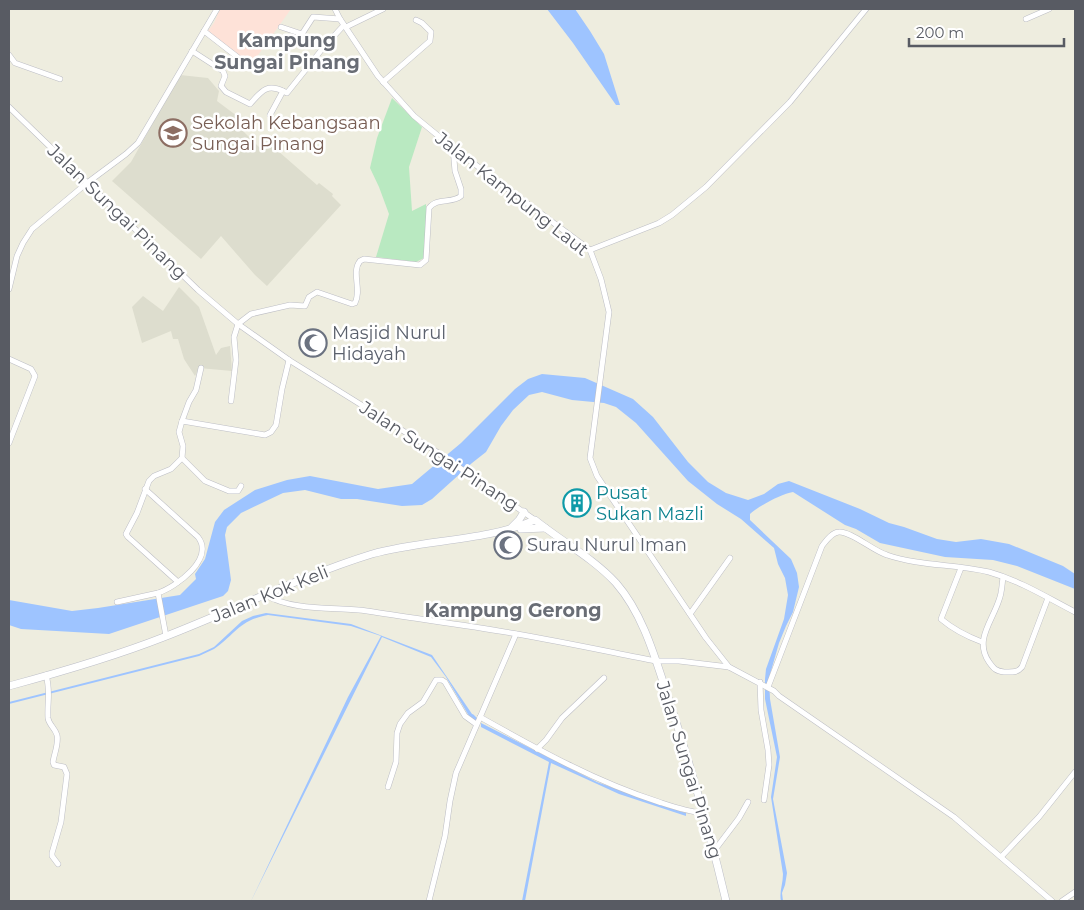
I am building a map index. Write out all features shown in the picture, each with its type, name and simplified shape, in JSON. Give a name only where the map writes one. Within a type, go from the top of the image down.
[{"type":"street","points":[[9,289],[17,256],[26,237],[42,220],[87,182],[138,143],[217,9]]},
{"type":"street","name":"Jalan Kampung Laut","points":[[335,9],[383,82],[414,116],[453,148],[590,250],[601,279],[609,312],[590,458],[596,476],[706,638],[730,667]]},
{"type":"street","points":[[192,51],[224,72],[225,76],[221,86],[226,92],[250,104],[260,93],[268,88],[274,87],[287,93],[323,48],[345,26],[383,9]]},
{"type":"street","points":[[590,250],[659,223],[672,215],[706,187],[790,102],[866,9]]},
{"type":"street","points":[[1026,19],[1049,9]]},
{"type":"street","points":[[280,27],[302,34],[313,17],[340,19]]},
{"type":"street","points":[[383,82],[430,41],[431,32],[416,20]]},
{"type":"street","points":[[204,31],[250,66]]},
{"type":"street","points":[[9,55],[15,63],[60,79]]},
{"type":"street","points":[[270,115],[283,91]]},
{"type":"street","name":"Jalan Sungai Pinang","points":[[9,107],[198,290],[238,324],[289,360],[474,477],[580,553],[615,583],[638,619],[656,660],[704,813],[726,901]]},
{"type":"street","points":[[232,401],[236,360],[234,337],[238,324],[251,314],[290,305],[306,306],[309,296],[317,292],[334,299],[352,304],[355,303],[358,285],[356,268],[360,261],[364,259],[420,265],[424,263],[427,257],[429,208],[435,202],[458,199],[461,196],[462,189],[455,170],[453,148]]},
{"type":"street","points":[[9,359],[31,369],[35,376],[9,444]]},
{"type":"street","points":[[182,421],[264,435],[271,432],[276,425],[289,360]]},
{"type":"street","points":[[178,582],[127,536],[127,529],[137,513],[145,489],[152,478],[171,469],[182,458],[183,446],[179,432],[189,402],[196,390],[201,368]]},
{"type":"street","points":[[182,458],[208,482],[233,491],[238,491],[241,486]]},
{"type":"street","points":[[117,602],[158,596],[178,582],[200,560],[202,553],[202,544],[198,537],[145,489]]},
{"type":"street","points":[[510,529],[517,523],[524,512]]},
{"type":"street","name":"Jalan Kok Keli","points":[[9,686],[115,656],[165,633],[371,555],[411,545],[510,529],[535,520]]},
{"type":"street","points":[[510,529],[545,528]]},
{"type":"street","points":[[764,800],[769,765],[761,710],[764,684],[822,546],[834,533],[847,533],[878,552],[894,558],[988,572],[1024,584],[1075,612]]},
{"type":"street","points":[[690,614],[730,558]]},
{"type":"street","points":[[962,568],[941,619],[953,630],[982,642]]},
{"type":"street","points":[[1003,577],[1000,599],[982,642],[984,654],[993,669],[997,671],[1014,673],[1022,667],[1048,598]]},
{"type":"street","points":[[266,595],[273,600],[308,606],[361,610],[516,634],[656,660],[730,667],[764,684],[948,813],[1052,901]]},
{"type":"street","points":[[158,596],[165,633]]},
{"type":"street","points":[[429,901],[445,836],[454,779],[516,634]]},
{"type":"street","points":[[46,675],[50,690],[49,723],[57,734],[58,741],[53,762],[54,765],[64,768],[67,774],[61,822],[52,853],[58,864]]},
{"type":"street","points":[[537,749],[562,718],[604,678]]},
{"type":"street","points":[[388,787],[396,762],[397,733],[400,724],[408,713],[423,702],[436,680],[445,682],[465,716],[476,724]]},
{"type":"street","points":[[480,717],[537,749],[606,782],[650,799],[693,812],[704,813]]},
{"type":"street","points":[[1001,857],[1039,817],[1075,772]]},
{"type":"street","points":[[714,851],[739,818],[748,802]]},
{"type":"street","points":[[1062,901],[1075,892]]},
{"type":"shaded area","points":[[220,9],[291,9],[251,65],[208,31]]},
{"type":"shaded area","points":[[180,75],[208,78],[219,91],[217,101],[241,119],[236,124],[263,151],[270,144],[317,185],[319,183],[333,194],[332,196],[341,205],[267,286],[221,236],[201,259],[112,181],[131,162]]},
{"type":"shaded area","points":[[179,287],[199,307],[216,355],[221,348],[230,346],[232,371],[199,368],[195,376],[184,359],[178,339],[173,339],[171,331],[142,343],[132,307],[143,296],[163,311]]},
{"type":"green space","points":[[392,98],[422,127],[409,167],[412,211],[426,204],[426,252],[424,258],[416,262],[376,257],[389,214],[370,168],[377,138]]},
{"type":"water","points":[[547,9],[575,9],[604,54],[620,105],[616,105]]},
{"type":"water","points":[[542,374],[585,378],[633,399],[653,417],[688,462],[708,482],[726,493],[748,500],[764,494],[778,484],[789,481],[860,509],[889,523],[937,539],[956,542],[981,539],[1009,544],[1063,566],[1075,574],[1075,589],[1017,566],[993,560],[945,557],[880,543],[845,525],[793,492],[770,501],[750,514],[750,520],[791,559],[797,573],[799,587],[793,612],[779,643],[769,678],[770,699],[780,757],[773,799],[787,873],[782,893],[783,901],[781,901],[780,894],[783,874],[771,797],[777,757],[765,699],[765,679],[766,669],[784,619],[788,595],[785,578],[778,564],[774,548],[741,519],[717,504],[688,481],[636,423],[616,407],[604,403],[572,400],[542,392],[529,395],[513,410],[486,452],[432,499],[422,505],[402,506],[357,499],[341,499],[305,490],[283,493],[241,513],[227,527],[225,535],[231,580],[228,591],[223,596],[109,634],[21,629],[9,625],[9,600],[72,611],[180,595],[196,579],[195,574],[205,559],[215,522],[224,510],[255,490],[287,480],[310,476],[378,489],[412,484],[461,443],[515,389],[528,379]]},
{"type":"water","points":[[266,613],[351,624],[432,655],[472,714],[472,717],[469,716],[446,677],[431,657],[382,637],[251,901],[348,697],[381,636],[351,626],[268,615],[250,620],[214,649],[199,656],[9,704],[9,702],[199,654],[214,647],[242,621]]},
{"type":"water","points":[[481,723],[597,782],[686,813],[686,816],[619,794],[551,763],[525,901],[522,901],[549,762],[481,727]]},
{"type":"waterway","points":[[472,717],[475,720]]},
{"type":"place","name":"Sekolah Kebangsaan Sungai Pinang","points":[[173,133]]},
{"type":"place","name":"Masjid Nurul Hidayah","points":[[313,343]]},
{"type":"place","name":"Pusat Sukan Mazli","points":[[577,503]]},
{"type":"place","name":"Surau Nurul Iman","points":[[508,545]]},
{"type":"district","name":"Kampung Sungai Pinang","points":[[287,51]]},
{"type":"district","name":"Kampung Gerong","points":[[513,610]]}]
